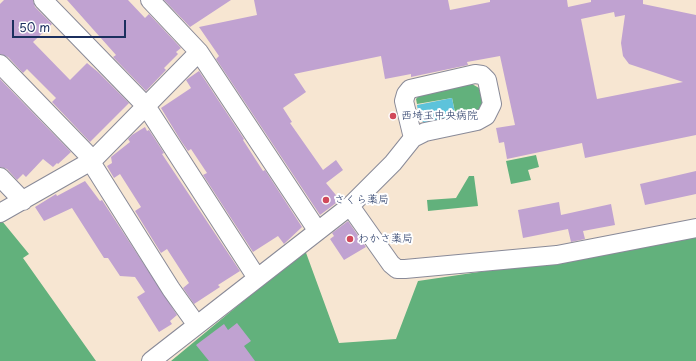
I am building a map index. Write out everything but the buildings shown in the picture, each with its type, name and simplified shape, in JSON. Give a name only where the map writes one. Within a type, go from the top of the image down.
[{"type":"street","points":[[43,0],[146,106],[257,278]]},
{"type":"street","points":[[150,0],[199,52],[317,230]]},
{"type":"street","points":[[0,213],[92,161],[199,52]]},
{"type":"street","points":[[0,64],[92,161],[171,289],[196,324]]},
{"type":"street","points":[[151,361],[196,324],[350,206],[393,163],[413,138],[425,132],[477,121],[486,116],[492,104],[488,80],[482,75],[475,74],[410,89],[406,94],[404,101],[413,138]]},
{"type":"street","points":[[0,177],[23,201]]},
{"type":"street","points":[[350,206],[391,264],[397,268],[405,269],[557,255],[696,228]]},
{"type":"green space","points":[[472,84],[479,88],[482,102],[481,109],[474,114],[456,117],[452,98],[417,104],[416,99],[421,93]]},
{"type":"green space","points":[[536,155],[539,167],[528,170],[531,180],[511,184],[506,161]]},
{"type":"green space","points":[[469,176],[474,176],[478,206],[428,211],[427,200],[456,198]]},
{"type":"green space","points":[[2,221],[29,254],[23,258],[96,361],[0,361],[0,222]]},
{"type":"green space","points":[[696,236],[696,361],[171,361],[305,250],[339,343],[396,339],[418,281],[594,255]]},
{"type":"water","points":[[452,98],[456,118],[425,123],[419,119],[417,105]]},
{"type":"place","name":"西埼玉中央病院","points":[[393,116]]},
{"type":"place","name":"さくら薬局","points":[[326,200]]},
{"type":"place","name":"わかさ薬局","points":[[350,239]]}]
